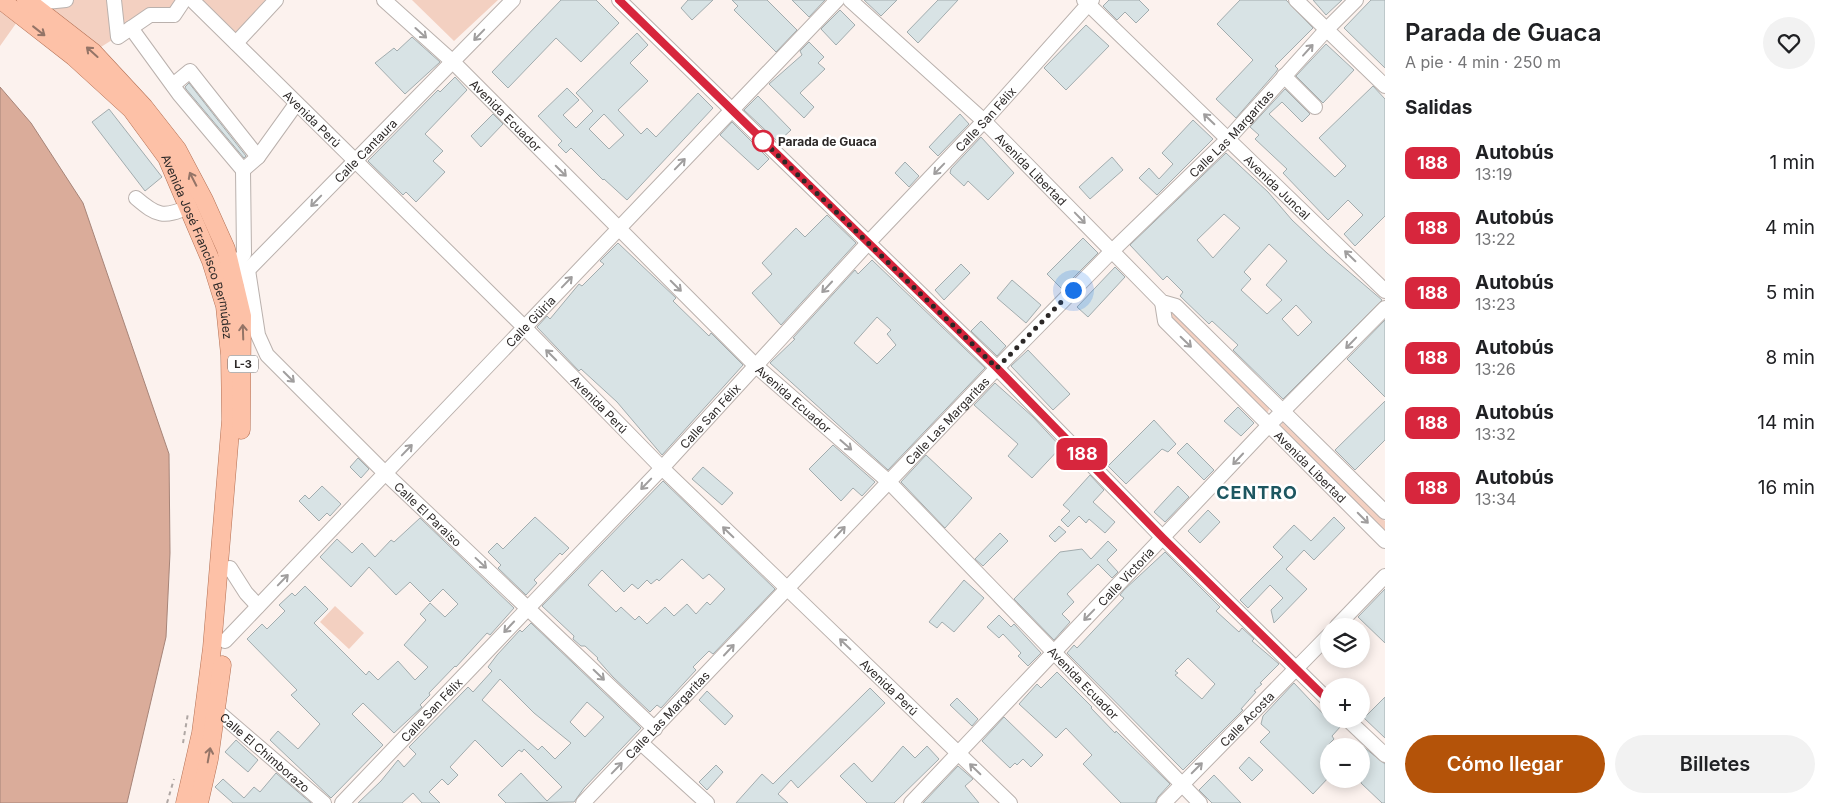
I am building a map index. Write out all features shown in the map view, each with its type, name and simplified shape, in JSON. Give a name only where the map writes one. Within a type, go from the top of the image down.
[{"type":"main road","name":"Avenida José Francisco Bermúdez","points":[[28,2],[93,52],[144,107],[178,149],[238,275],[243,334],[243,410],[225,641],[204,706],[199,803]]},
{"type":"main road","name":"Avenida José Francisco Bermúdez","points":[[4,3],[74,57],[131,109],[167,158],[211,260],[225,306],[230,355],[231,420],[201,733],[185,803]]},
{"type":"street","points":[[4,3],[66,0]]},
{"type":"street","points":[[114,0],[118,37],[150,15],[174,15],[184,0]]},
{"type":"street","name":"Avenida Perú","points":[[192,0],[354,162],[524,327],[662,468],[1010,803]]},
{"type":"street","points":[[236,43],[276,0]]},
{"type":"street","name":"Avenida Ecuador","points":[[384,0],[453,62],[755,365],[889,482],[1200,803]]},
{"type":"street","name":"Calle Cantaura","points":[[225,306],[238,275],[354,162],[513,0]]},
{"type":"street","points":[[619,0],[997,368],[1163,538],[1320,692]]},
{"type":"street","name":"Calle Güiria","points":[[225,641],[837,0]]},
{"type":"street","name":"Avenida Libertad","points":[[850,0],[984,121],[1162,302],[1176,306],[1385,512]]},
{"type":"street","points":[[1296,0],[1385,86]]},
{"type":"street","name":"Calle Las Margaritas","points":[[583,803],[997,368],[1112,251],[1229,138],[1327,29],[1356,0]]},
{"type":"street","name":"Calle San Félix","points":[[342,803],[662,468],[868,243],[984,121],[1088,1]]},
{"type":"street","name":"Avenida Juncal","points":[[1088,1],[1385,290]]},
{"type":"street","points":[[132,28],[173,85],[243,170],[244,254],[238,275]]},
{"type":"street","points":[[173,85],[190,71],[258,157]]},
{"type":"street","points":[[1284,76],[1315,107]]},
{"type":"street","points":[[243,170],[258,157],[296,104]]},
{"type":"street","points":[[136,198],[153,211],[167,216],[190,208]]},
{"type":"street","name":"Calle El Paraiso","points":[[238,275],[258,335],[268,355],[385,473],[655,729]]},
{"type":"street","name":"Avenida Libertad","points":[[1162,302],[1165,321],[1385,541]]},
{"type":"street","name":"Calle Victoria","points":[[911,803],[1270,424],[1385,308]]},
{"type":"street","points":[[230,568],[246,594],[258,606]]},
{"type":"street","points":[[1346,618],[1385,576]]},
{"type":"street","name":"Calle Acosta","points":[[1164,803],[1320,645]]},
{"type":"street","name":"Calle El Chimborazo","points":[[204,706],[324,803]]},
{"type":"street","points":[[1356,728],[1385,755]]},
{"type":"street","points":[[641,743],[707,803]]},
{"type":"path","points":[[183,744],[204,706]]},
{"type":"path","points":[[167,803],[174,779]]},
{"type":"shaded area","points":[[0,0],[17,22],[0,46]]},
{"type":"shaded area","points":[[66,0],[184,0],[174,15],[131,28],[93,52],[30,4]]},
{"type":"shaded area","points":[[192,0],[276,0],[236,43]]},
{"type":"shaded area","points":[[412,0],[498,0],[454,41]]},
{"type":"shaded area","points":[[0,87],[31,123],[83,203],[169,454],[170,553],[166,637],[127,803],[0,803]]},
{"type":"shaded area","points":[[1169,309],[1270,406],[1268,412],[1264,411],[1168,318]]},
{"type":"shaded area","points":[[1282,422],[1385,521],[1385,531],[1284,430],[1281,426]]},
{"type":"shaded area","points":[[335,606],[364,633],[349,649],[320,622]]},
{"type":"building","points":[[561,0],[596,0],[619,23],[581,62],[556,38],[508,88],[492,72]]},
{"type":"building","points":[[688,0],[713,0],[692,20],[681,8]]},
{"type":"building","points":[[732,0],[767,0],[797,30],[776,52],[734,10],[738,6]]},
{"type":"building","points":[[792,0],[825,0],[809,17]]},
{"type":"building","points":[[864,0],[897,0],[881,16]]},
{"type":"building","points":[[938,0],[958,0],[918,43],[907,32]]},
{"type":"building","points":[[1109,0],[1139,0],[1149,10],[1136,23],[1125,12],[1117,20],[1103,6]]},
{"type":"building","points":[[1240,0],[1286,0],[1313,28],[1275,66],[1278,69],[1276,72],[1236,118],[1216,99],[1253,60],[1217,24]]},
{"type":"building","points":[[1313,0],[1342,0],[1326,15]]},
{"type":"building","points":[[1371,0],[1385,0],[1385,68],[1344,28]]},
{"type":"building","points":[[840,10],[855,25],[836,45],[821,29]]},
{"type":"building","points":[[1086,25],[1109,46],[1066,90],[1044,68]]},
{"type":"building","points":[[637,33],[648,45],[630,63],[648,81],[618,110],[641,134],[647,128],[656,137],[698,93],[713,108],[627,200],[603,180],[571,148],[566,153],[558,145],[562,141],[538,116],[567,88],[579,100],[563,115],[576,128],[593,111],[576,93]],"holes":[[[604,114],[624,135],[609,149],[589,129]]]},
{"type":"building","points":[[412,37],[440,62],[405,94],[375,63],[394,48],[397,51]]},
{"type":"building","points":[[809,42],[824,57],[818,63],[825,69],[800,93],[814,107],[804,118],[769,84],[802,55],[800,51]]},
{"type":"building","points":[[1326,44],[1354,70],[1323,103],[1296,76]]},
{"type":"building","points":[[455,77],[467,90],[425,134],[443,151],[433,161],[445,172],[416,202],[406,192],[403,195],[368,161],[438,90],[440,92]]},
{"type":"building","points":[[189,83],[246,156],[244,158],[186,89],[185,87]]},
{"type":"building","points":[[1373,86],[1385,99],[1385,216],[1355,246],[1344,234],[1363,215],[1348,200],[1328,220],[1283,173],[1287,169],[1255,139],[1259,135],[1250,127],[1285,89],[1310,114],[1302,122],[1282,102],[1269,114],[1335,177],[1346,166],[1319,138]]},
{"type":"building","points":[[758,96],[791,130],[778,142],[744,110]]},
{"type":"building","points":[[109,109],[162,177],[145,191],[92,122]]},
{"type":"building","points":[[493,114],[503,124],[481,147],[471,136]]},
{"type":"building","points":[[960,114],[969,124],[938,156],[929,147]]},
{"type":"building","points":[[1193,120],[1213,139],[1157,195],[1139,178],[1149,168],[1159,179],[1173,164],[1162,153]]},
{"type":"building","points":[[732,122],[769,159],[758,170],[720,135]]},
{"type":"building","points":[[981,137],[1014,173],[988,200],[968,181],[964,186],[950,173],[951,169]]},
{"type":"building","points":[[1226,153],[1268,192],[1292,220],[1327,253],[1382,300],[1283,399],[1233,350],[1238,345],[1212,321],[1209,324],[1180,296],[1183,292],[1167,276],[1163,280],[1130,245]],"holes":[[[1224,214],[1240,228],[1213,258],[1197,240]],[[1269,244],[1287,261],[1266,285],[1282,300],[1267,314],[1241,290],[1251,279],[1244,272]],[[1296,305],[1312,322],[1298,336],[1282,319]]]},
{"type":"building","points":[[1112,157],[1123,170],[1090,199],[1079,187]]},
{"type":"building","points":[[905,162],[919,176],[909,187],[895,173]]},
{"type":"building","points":[[827,215],[856,243],[781,325],[752,293],[772,274],[762,263],[796,228],[805,237]]},
{"type":"building","points":[[1083,238],[1098,253],[1062,289],[1047,274]]},
{"type":"building","points":[[618,243],[676,298],[673,301],[709,336],[711,333],[743,365],[662,455],[617,402],[581,369],[579,371],[537,327],[547,316],[550,319],[579,284],[582,286],[604,264],[600,261]]},
{"type":"building","points":[[872,260],[985,368],[888,470],[770,363],[795,339],[793,338],[855,270],[858,274]],"holes":[[[877,317],[891,330],[887,334],[896,345],[877,364],[854,343]]]},
{"type":"building","points":[[961,264],[970,273],[944,300],[935,290]]},
{"type":"building","points":[[1115,267],[1125,277],[1088,317],[1077,307]]},
{"type":"building","points":[[1012,280],[1041,305],[1026,323],[997,298]]},
{"type":"building","points":[[1385,320],[1385,397],[1347,359]]},
{"type":"building","points":[[981,321],[1006,346],[997,356],[971,331]]},
{"type":"building","points":[[1028,350],[1070,394],[1053,410],[1011,366]]},
{"type":"building","points":[[995,383],[1033,417],[1061,447],[1032,478],[1008,456],[1018,444],[974,405]]},
{"type":"building","points":[[1385,401],[1385,440],[1355,470],[1335,450]]},
{"type":"building","points":[[1238,407],[1254,423],[1241,436],[1224,421]]},
{"type":"building","points":[[1154,420],[1176,444],[1168,452],[1162,449],[1126,484],[1108,466]]},
{"type":"building","points":[[1187,443],[1214,470],[1204,480],[1177,453]]},
{"type":"building","points":[[833,445],[875,482],[862,496],[853,488],[841,501],[809,469]]},
{"type":"building","points":[[926,455],[972,498],[945,528],[901,482]]},
{"type":"building","points":[[358,458],[369,469],[361,478],[350,467]]},
{"type":"building","points":[[703,467],[733,493],[722,505],[692,479]]},
{"type":"building","points":[[1090,475],[1104,490],[1093,502],[1115,522],[1105,533],[1089,519],[1086,523],[1079,516],[1068,527],[1061,520],[1070,511],[1063,505]]},
{"type":"building","points":[[663,481],[775,589],[713,654],[709,651],[693,667],[696,670],[661,708],[657,705],[650,712],[613,677],[598,658],[585,646],[581,646],[573,639],[574,636],[542,606]],"holes":[[[682,559],[703,579],[709,574],[725,589],[710,605],[707,602],[696,614],[687,604],[674,616],[665,607],[647,624],[639,616],[635,620],[621,607],[616,612],[588,585],[602,570],[624,592],[632,584],[638,589],[647,580],[651,584],[657,579],[659,581]]]},
{"type":"building","points":[[322,486],[341,504],[330,516],[327,513],[319,521],[299,501],[305,495],[309,499]]},
{"type":"building","points":[[1178,486],[1189,497],[1165,522],[1154,512]]},
{"type":"building","points":[[1208,510],[1220,522],[1200,543],[1188,531]]},
{"type":"building","points":[[535,517],[569,548],[562,555],[560,553],[534,580],[537,583],[526,595],[498,568],[501,565],[488,552],[497,543],[503,549]]},
{"type":"building","points":[[1334,517],[1345,528],[1314,560],[1304,550],[1286,569],[1307,589],[1274,623],[1271,610],[1283,598],[1270,585],[1248,608],[1240,600],[1283,557],[1273,547],[1294,525],[1311,541]]},
{"type":"building","points":[[420,518],[514,608],[490,635],[487,633],[429,693],[430,695],[420,705],[422,707],[394,733],[363,703],[352,714],[383,745],[331,798],[270,740],[278,731],[298,749],[320,724],[291,695],[297,690],[247,639],[262,624],[267,629],[285,611],[279,605],[292,593],[295,596],[305,586],[328,609],[314,623],[366,675],[369,671],[378,680],[398,661],[415,680],[428,667],[404,645],[426,620],[420,614],[430,603],[445,617],[458,604],[443,589],[430,602],[410,582],[396,595],[369,567],[351,587],[320,557],[337,539],[352,553],[362,543],[375,557],[391,540],[394,542]]},
{"type":"building","points":[[1059,526],[1066,532],[1055,542],[1049,536]]},
{"type":"building","points":[[1000,533],[1008,541],[983,566],[975,559]]},
{"type":"building","points":[[1108,541],[1117,550],[1107,560],[1118,572],[1112,578],[1098,564],[1067,594],[1074,602],[1062,614],[1070,622],[1054,640],[1014,599],[1060,552],[1082,549],[1091,559]]},
{"type":"building","points":[[1165,552],[1220,607],[1216,611],[1239,632],[1242,628],[1254,639],[1252,641],[1279,664],[1260,683],[1262,684],[1254,691],[1256,692],[1241,709],[1243,710],[1183,770],[1067,653],[1074,645],[1077,648],[1124,598],[1120,595]],"holes":[[[1188,658],[1215,684],[1202,699],[1175,675],[1178,673],[1175,671]]]},
{"type":"building","points":[[964,580],[984,598],[954,632],[942,622],[937,628],[929,622]]},
{"type":"building","points":[[1385,589],[1385,643],[1370,629],[1370,618],[1358,617]]},
{"type":"building","points":[[999,615],[1011,627],[1014,624],[1041,653],[1028,666],[1018,656],[1021,653],[1003,634],[999,638],[987,627]]},
{"type":"building","points":[[531,623],[641,728],[584,788],[574,802],[506,803],[498,795],[521,773],[547,801],[562,787],[524,749],[522,752],[519,750],[502,767],[475,740],[450,767],[458,775],[448,785],[442,779],[429,792],[440,803],[422,803],[413,793],[402,803],[358,803],[381,781],[398,760],[404,767],[416,754],[409,747],[468,687],[473,692],[492,671],[488,667],[497,655],[520,630],[522,632]],"holes":[[[500,679],[534,713],[571,743],[555,759],[542,746],[538,750],[482,700]],[[587,702],[604,717],[585,737],[570,722]]]},
{"type":"building","points":[[1057,672],[1115,733],[1116,731],[1170,784],[1155,803],[1121,803],[1083,764],[1092,755],[1066,728],[1056,738],[1019,704],[1037,684],[1041,688]]},
{"type":"building","points":[[1294,683],[1320,711],[1320,728],[1339,728],[1332,736],[1333,738],[1320,738],[1320,787],[1313,794],[1260,742],[1270,732],[1261,724],[1263,716]]},
{"type":"building","points":[[870,688],[885,703],[798,788],[791,780],[778,794],[788,803],[736,803],[762,774],[773,784]]},
{"type":"building","points":[[707,691],[733,716],[725,725],[699,700]]},
{"type":"building","points":[[1385,697],[1385,738],[1370,724],[1370,712]]},
{"type":"building","points":[[957,698],[978,719],[972,726],[950,705]]},
{"type":"building","points":[[1004,717],[1043,755],[1031,767],[1023,759],[1017,765],[1015,763],[1010,768],[982,741]]},
{"type":"building","points":[[236,740],[258,760],[248,772],[225,752]]},
{"type":"building","points":[[903,746],[915,758],[927,746],[939,759],[894,803],[867,803],[840,776],[854,763],[872,782]]},
{"type":"building","points":[[1370,752],[1385,764],[1385,803],[1382,803],[1366,788],[1370,788]]},
{"type":"building","points":[[1249,757],[1263,770],[1252,781],[1239,768]]},
{"type":"building","points":[[716,765],[723,772],[707,790],[699,782]]},
{"type":"building","points":[[958,766],[973,779],[965,786],[979,803],[923,803]]},
{"type":"building","points":[[276,773],[311,803],[233,803],[215,787],[223,779],[244,798],[254,787],[260,792]]},
{"type":"building","points":[[1214,775],[1241,803],[1212,803],[1199,790]]},
{"type":"bus line","name":"188","points":[[619,0],[997,368],[1163,538],[1320,692]]},
{"type":"place","name":"Parada de Guaca","points":[[763,141]]},
{"type":"district","name":"CENTRO","points":[[1257,492]]},
{"type":"route","points":[[763,141],[761,139],[997,368],[1073,290]]}]
